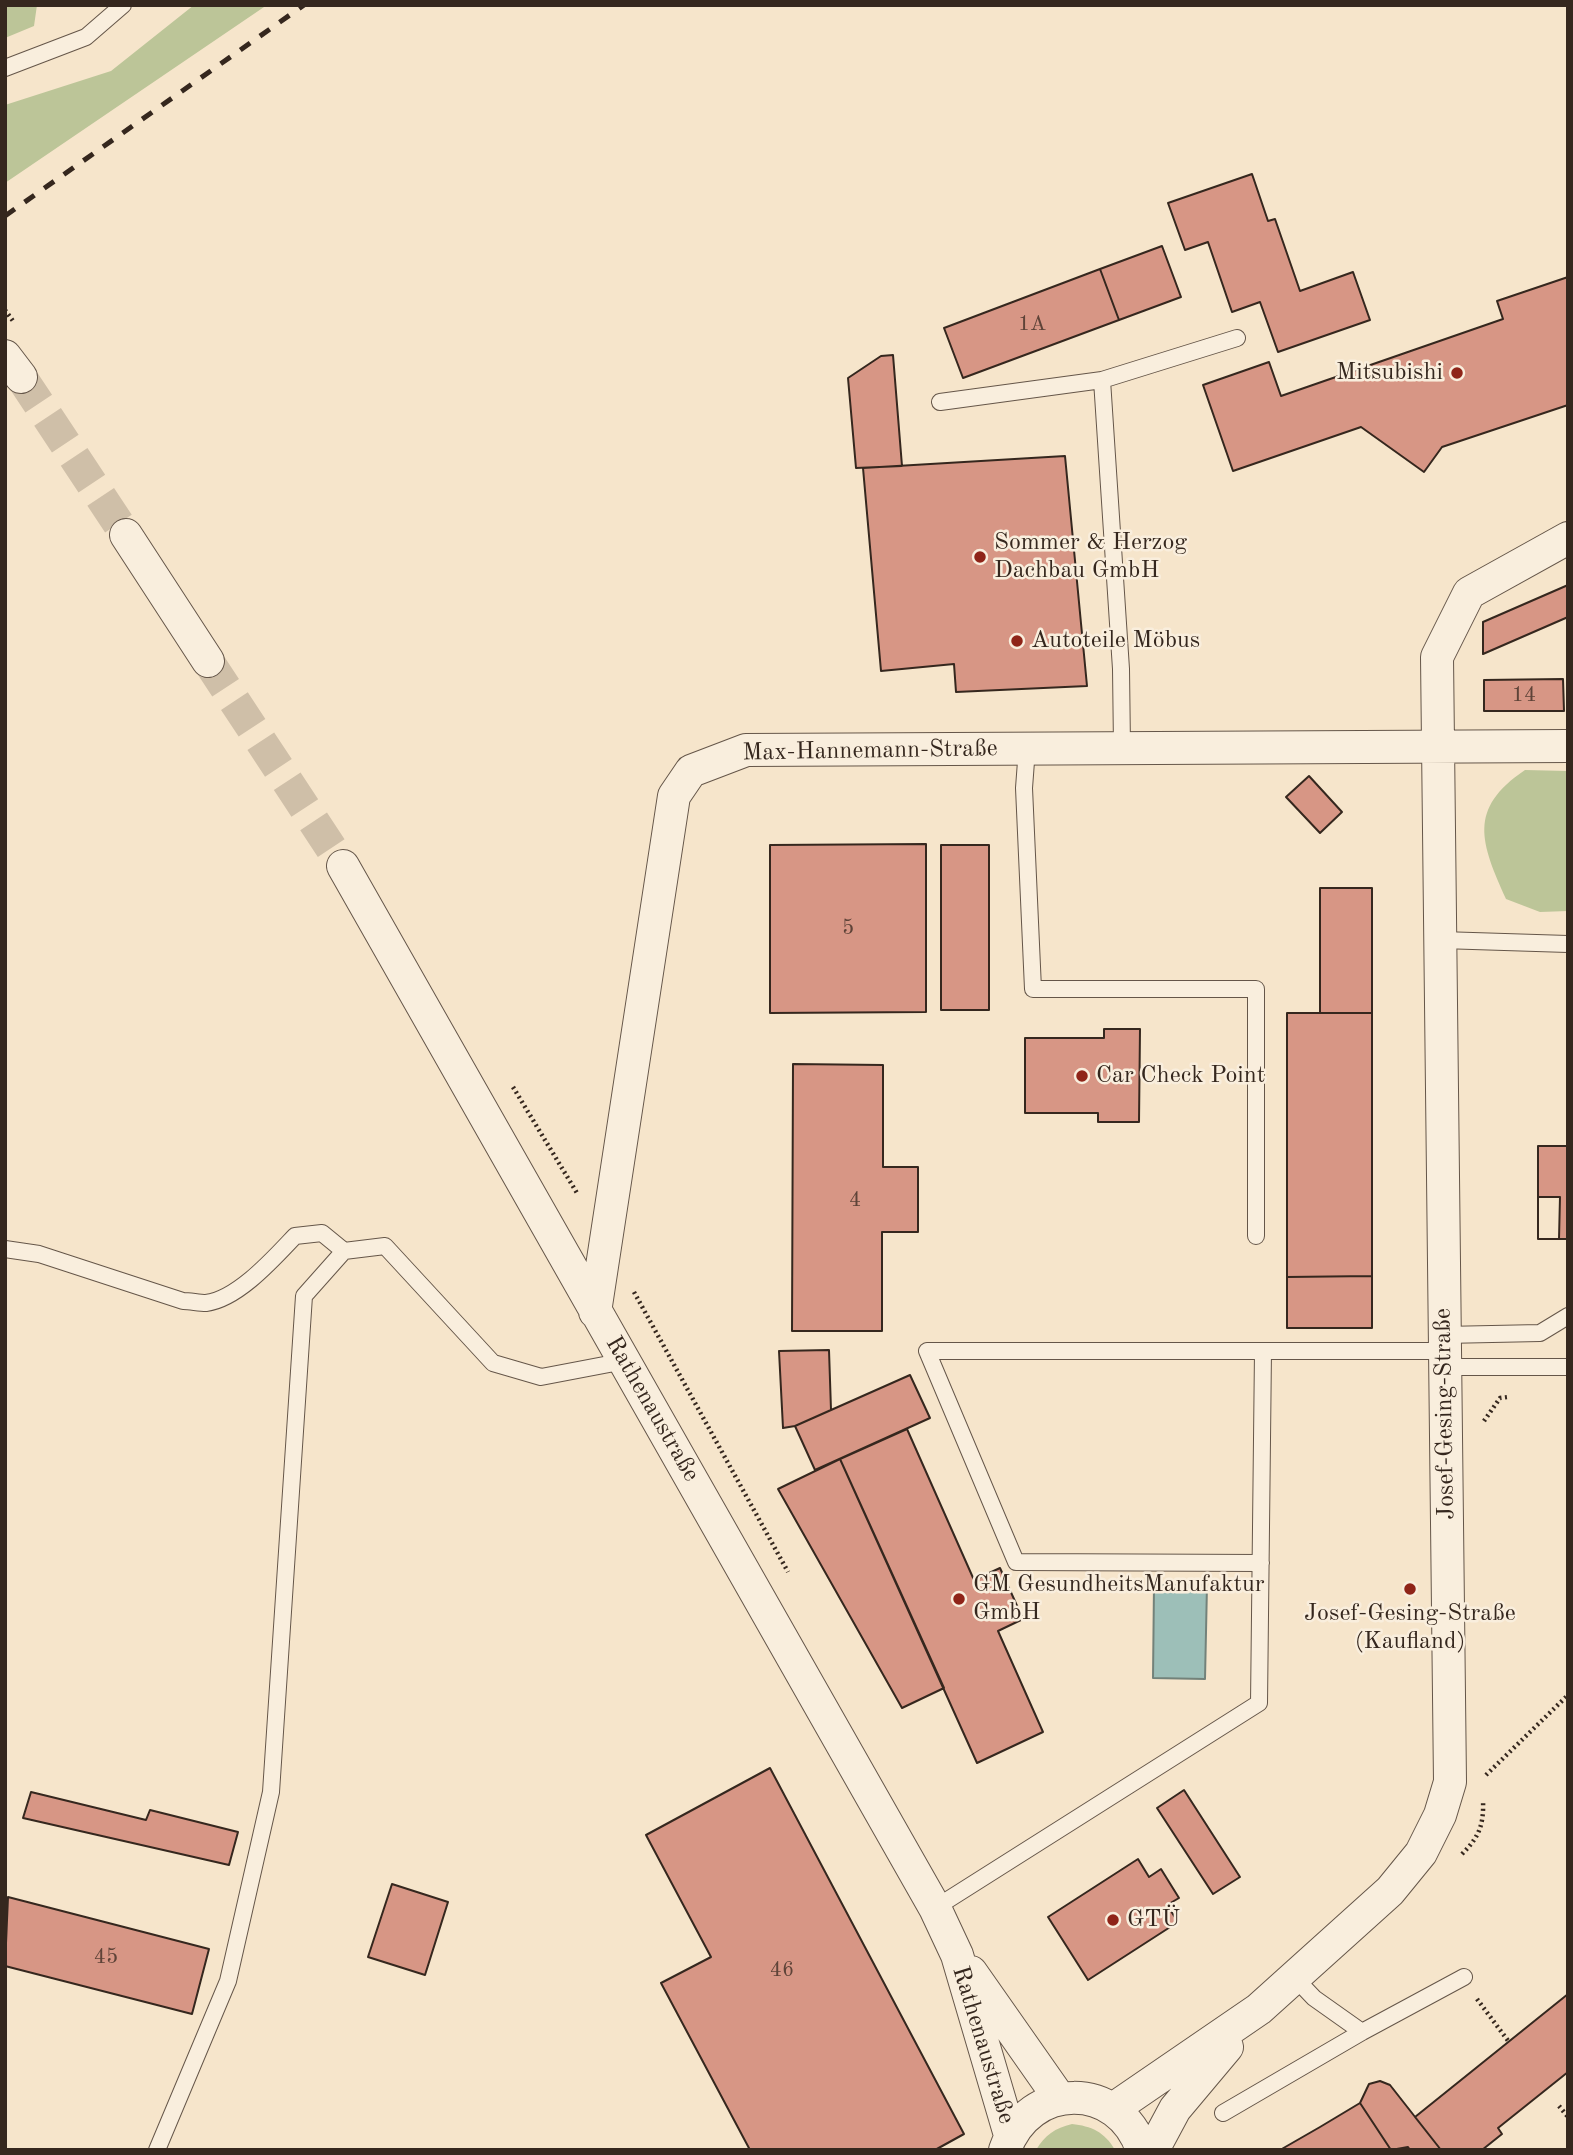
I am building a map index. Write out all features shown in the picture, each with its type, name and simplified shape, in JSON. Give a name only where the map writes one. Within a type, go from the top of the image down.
[{"type":"street","points":[[126,535],[208,661]]},
{"type":"street","name":"Josef-Gesing-Straße","points":[[1113,2109],[1259,2008],[1390,1891],[1421,1853],[1440,1815],[1450,1782],[1437,657],[1469,593],[1568,538]]},
{"type":"street","name":"Max-Hannemann-Straße","points":[[595,1312],[674,796],[691,771],[746,750],[1437,744],[1568,746]]},
{"type":"street","name":"Rathenaustraße","points":[[343,866],[935,1909],[957,1955],[1008,2142]]},
{"type":"street","name":"Rathenaustraße","points":[[957,1955],[983,1986],[1060,2099]]},
{"type":"street","name":"Josef-Gesing-Straße","points":[[1153,2150],[1175,2109],[1259,2008]]},
{"type":"street","points":[[1008,2142],[1023,2118],[1040,2105],[1060,2099],[1085,2098],[1113,2109],[1136,2133],[1142,2150]]},
{"type":"lane","points":[[5,68],[86,37],[123,5]]},
{"type":"lane","points":[[940,402],[1102,380],[1237,338]]},
{"type":"lane","points":[[1102,380],[1121,669],[1122,747]]},
{"type":"lane","points":[[1027,748],[1024,788],[1033,989],[1256,989],[1256,1236]]},
{"type":"lane","points":[[1441,940],[1568,944]]},
{"type":"lane","points":[[5,1249],[39,1254],[183,1301],[207,1303],[239,1288],[267,1266],[295,1236],[322,1233],[344,1251]]},
{"type":"lane","points":[[157,2150],[228,1981],[271,1792],[304,1296],[344,1251],[385,1246],[493,1363],[541,1377],[625,1361]]},
{"type":"lane","points":[[1444,1351],[1540,1333],[1568,1316]]},
{"type":"lane","points":[[1261,1563],[1016,1562],[927,1351],[1444,1351],[1568,1367]]},
{"type":"lane","points":[[935,1909],[1259,1703],[1263,1351]]},
{"type":"lane","points":[[1294,1977],[1314,1998],[1362,2032]]},
{"type":"lane","points":[[1223,2113],[1362,2032],[1464,1977]]},
{"type":"path","points":[[1483,1778],[1568,1695]]},
{"type":"path","points":[[1483,2009],[1509,2042]]},
{"type":"path","points":[[1559,2106],[1568,2117]]},
{"type":"green space","points":[[5,5],[37,5],[34,26],[5,38]]},
{"type":"green space","points":[[194,5],[267,5],[5,183],[5,105],[111,71]]},
{"type":"green space","points":[[1525,770],[1568,771],[1568,911],[1540,912],[1506,899],[1490,861],[1484,828],[1487,813],[1494,799],[1507,784]]},
{"type":"green space","points":[[1072,2124],[1097,2131],[1115,2150],[1036,2150],[1051,2133]]},
{"type":"water","points":[[1154,1585],[1207,1585],[1205,1679],[1153,1678]]},
{"type":"building","points":[[1252,174],[1268,221],[1275,219],[1300,291],[1353,272],[1370,320],[1278,352],[1260,302],[1232,312],[1208,242],[1185,250],[1168,203]]},
{"type":"building","points":[[1162,246],[1181,297],[1119,320],[1100,269]]},
{"type":"building","points":[[1100,269],[1119,320],[963,378],[944,328]]},
{"type":"building","name":"Mitsubishi","points":[[1568,277],[1568,405],[1442,447],[1424,472],[1361,427],[1233,471],[1203,385],[1269,362],[1281,396],[1503,319],[1497,301]]},
{"type":"building","points":[[893,355],[902,466],[856,468],[848,378],[881,356]]},
{"type":"building","points":[[1065,456],[1087,686],[956,692],[954,664],[881,671],[863,468]]},
{"type":"building","points":[[1568,585],[1568,617],[1483,654],[1483,622]]},
{"type":"building","points":[[1563,679],[1564,711],[1484,711],[1484,680]]},
{"type":"building","points":[[1309,776],[1342,812],[1320,833],[1286,797]]},
{"type":"building","points":[[926,844],[926,1012],[770,1013],[770,845]]},
{"type":"building","points":[[941,845],[989,845],[989,1010],[941,1010]]},
{"type":"building","points":[[1320,888],[1372,888],[1372,1013],[1320,1013]]},
{"type":"building","points":[[1287,1013],[1372,1013],[1372,1276],[1287,1277]]},
{"type":"building","name":"Car Check Point","points":[[1104,1029],[1140,1029],[1139,1122],[1098,1122],[1098,1113],[1025,1113],[1025,1038],[1104,1038]]},
{"type":"building","points":[[793,1064],[883,1065],[883,1167],[918,1167],[918,1232],[882,1232],[882,1331],[792,1331]]},
{"type":"building","points":[[1538,1146],[1568,1146],[1568,1239],[1538,1239]]},
{"type":"building","points":[[1538,1197],[1560,1197],[1559,1239],[1538,1239]]},
{"type":"building","points":[[1372,1276],[1372,1328],[1287,1328],[1287,1277]]},
{"type":"building","points":[[829,1350],[831,1410],[795,1426],[783,1428],[779,1351]]},
{"type":"building","points":[[910,1375],[930,1418],[815,1470],[795,1426]]},
{"type":"building","name":"GM GesundheitsManufaktur GmbH","points":[[907,1429],[974,1580],[1000,1568],[1023,1619],[998,1631],[1043,1732],[977,1763],[840,1459]]},
{"type":"building","points":[[840,1459],[944,1688],[902,1708],[778,1489]]},
{"type":"building","points":[[770,1768],[964,2134],[935,2150],[750,2150],[661,1983],[711,1957],[646,1835]]},
{"type":"building","points":[[1184,1790],[1240,1877],[1213,1894],[1157,1808]]},
{"type":"building","points":[[31,1792],[146,1820],[150,1810],[238,1832],[229,1865],[23,1818]]},
{"type":"building","name":"GTÜ","points":[[1138,1859],[1149,1877],[1161,1869],[1179,1898],[1167,1905],[1178,1922],[1088,1980],[1048,1917]]},
{"type":"building","points":[[392,1884],[448,1902],[425,1975],[368,1957]]},
{"type":"building","points":[[8,1897],[209,1949],[192,2014],[5,1966]]},
{"type":"building","points":[[1568,1994],[1568,2072],[1498,2128],[1502,2134],[1482,2150],[1441,2150],[1415,2117]]},
{"type":"building","points":[[1380,2081],[1390,2085],[1441,2150],[1410,2150],[1408,2147],[1391,2150],[1360,2103],[1369,2084]]},
{"type":"building","points":[[1360,2103],[1391,2150],[1280,2150],[1320,2127]]},
{"type":"tunnel","points":[[21,377],[126,535]]},
{"type":"tunnel","points":[[208,661],[343,866]]},
{"type":"railway","points":[[5,216],[304,5]]},
{"type":"place","name":"Mitsubishi","points":[[1457,373]]},
{"type":"place","name":"Sommer & Herzog Dachbau GmbH","points":[[980,557]]},
{"type":"place","name":"Autoteile Möbus","points":[[1017,641]]},
{"type":"place","name":"Car Check Point","points":[[1082,1076]]},
{"type":"place","name":"Josef-Gesing-Straße (Kaufland)","points":[[1410,1589]]},
{"type":"place","name":"GM GesundheitsManufaktur GmbH","points":[[959,1599]]},
{"type":"place","name":"GTÜ","points":[[1113,1920]]}]
